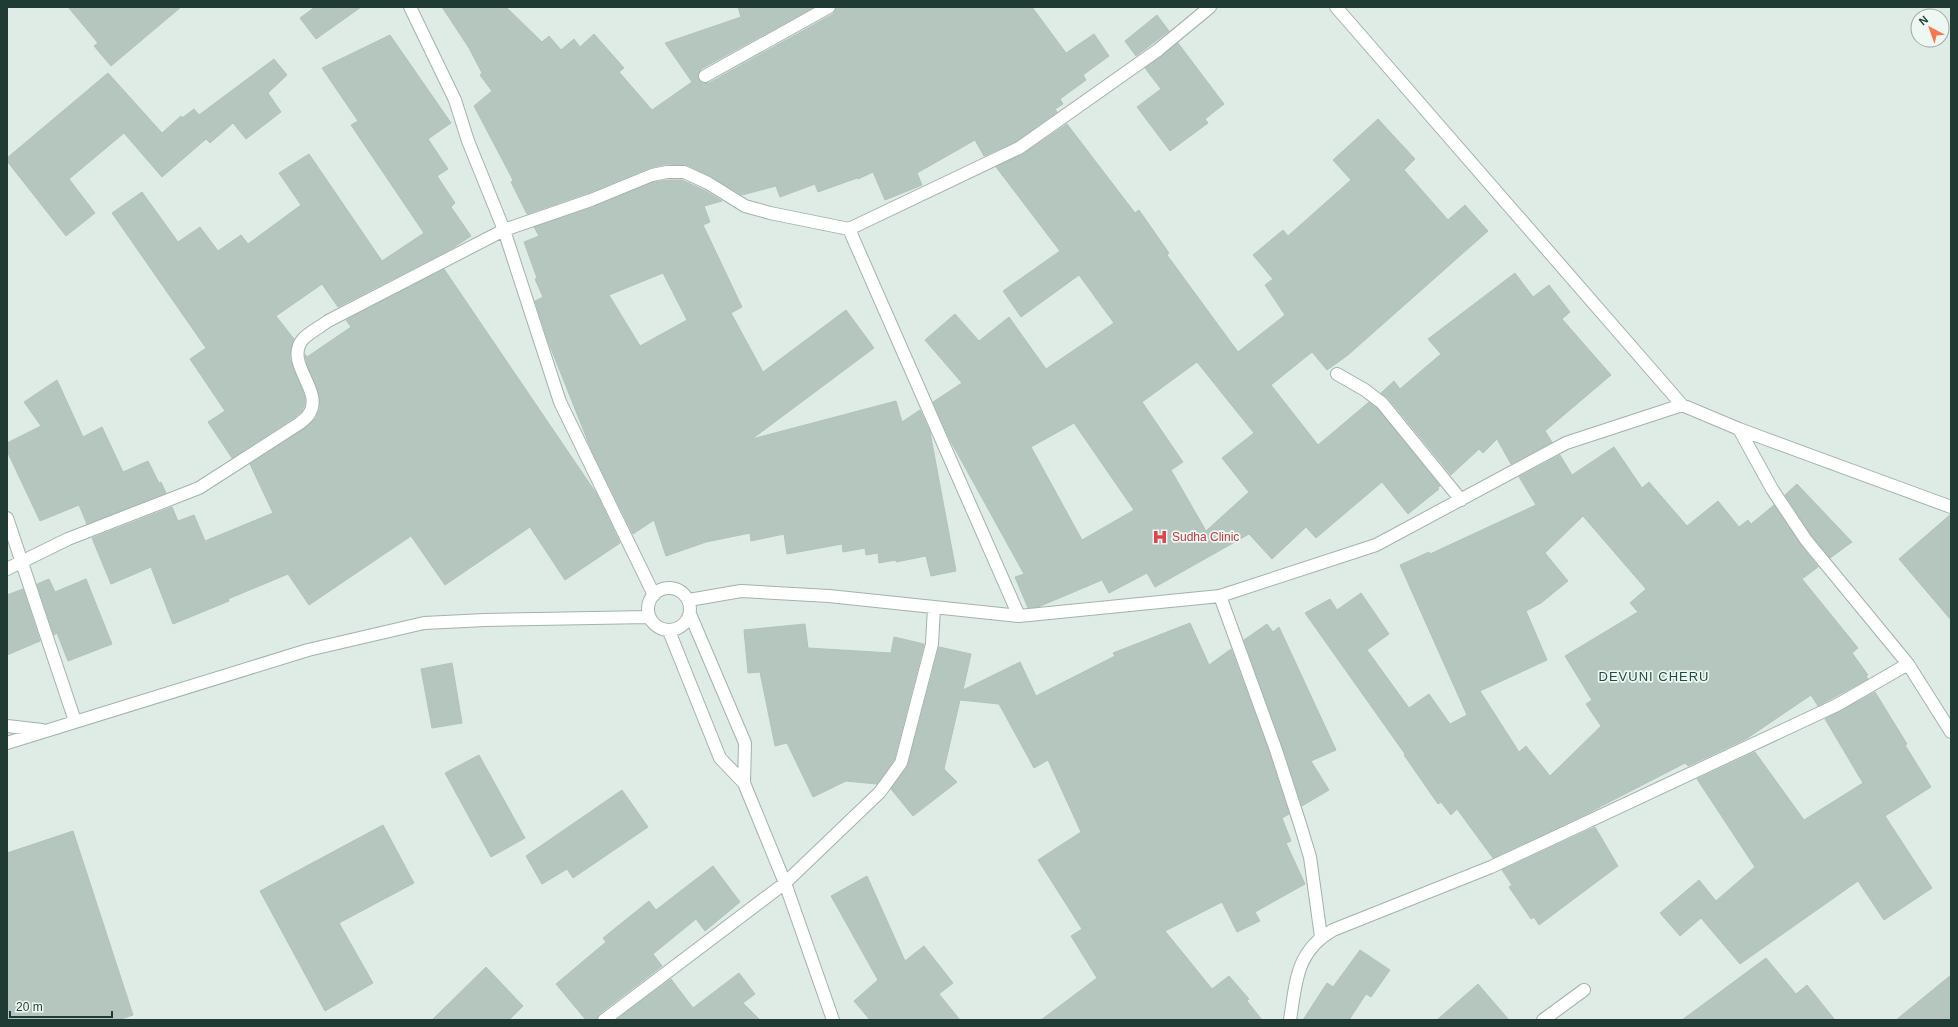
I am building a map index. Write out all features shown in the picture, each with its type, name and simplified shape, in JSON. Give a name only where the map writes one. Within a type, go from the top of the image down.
[{"type":"street","points":[[410,7],[455,100],[468,140],[504,230],[560,402],[654,594]]},
{"type":"street","points":[[705,76],[829,7]]},
{"type":"street","points":[[7,569],[68,539],[199,488],[300,423],[309,414],[313,404],[299,362],[297,350],[303,339],[328,321],[504,230],[591,200],[652,175],[667,172],[684,172],[708,183],[746,206],[770,213],[849,229],[1019,148],[1158,50],[1210,7]]},
{"type":"street","points":[[1336,7],[1682,405],[1739,429],[1951,508]]},
{"type":"street","points":[[849,229],[1019,616]]},
{"type":"street","points":[[1337,374],[1365,390],[1382,403],[1461,500]]},
{"type":"street","points":[[689,600],[741,591],[829,596],[1019,616],[1220,596],[1376,545],[1566,443],[1682,405]]},
{"type":"street","points":[[1739,429],[1772,489],[1806,540],[1908,664],[1951,732]]},
{"type":"street","points":[[7,518],[75,721]]},
{"type":"street","points":[[690,614],[682,626],[669,631],[657,627],[649,617],[649,601],[654,594],[662,588],[673,588],[683,592],[689,600],[690,614],[744,743],[744,783]]},
{"type":"street","points":[[1220,596],[1274,743],[1310,857],[1321,937]]},
{"type":"street","points":[[604,1020],[785,883],[880,792],[901,763],[932,644],[934,607]]},
{"type":"street","points":[[7,743],[308,650],[424,623],[486,620],[649,617]]},
{"type":"street","points":[[669,631],[720,758],[744,783],[785,883],[833,1020]]},
{"type":"street","points":[[1290,1020],[1296,981],[1301,965],[1308,951],[1321,937],[1334,930],[1491,867],[1837,705],[1908,664]]},
{"type":"street","points":[[7,726],[45,731]]},
{"type":"street","points":[[1543,1020],[1584,990]]},
{"type":"building","points":[[68,7],[181,7],[111,66],[94,46],[98,43]]},
{"type":"building","points":[[315,7],[361,7],[316,39],[300,18]]},
{"type":"building","points":[[442,7],[506,7],[542,42],[549,36],[561,50],[574,39],[580,47],[594,34],[624,68],[619,72],[652,110],[692,82],[665,43],[741,17],[738,7],[814,7],[701,69],[698,76],[702,83],[709,83],[833,14],[836,7],[1032,7],[1066,53],[1094,34],[1109,56],[1083,75],[1086,80],[1060,99],[1063,104],[1055,109],[1057,112],[1015,142],[984,156],[975,140],[917,173],[922,185],[885,200],[873,172],[858,179],[857,178],[818,192],[815,184],[780,197],[776,186],[742,195],[712,177],[687,165],[667,164],[649,168],[588,193],[527,214],[511,182],[513,180],[474,106],[492,91],[480,75],[482,73],[469,48]]},
{"type":"building","points":[[1157,15],[1169,31],[1136,56],[1125,41]]},
{"type":"building","points":[[390,35],[451,123],[428,139],[448,169],[437,176],[455,203],[451,207],[471,236],[451,249],[338,307],[322,284],[276,316],[294,339],[290,359],[305,397],[305,404],[302,411],[295,417],[232,458],[208,422],[225,411],[190,359],[206,348],[112,213],[142,192],[178,242],[200,227],[218,251],[241,235],[248,244],[301,205],[279,173],[309,154],[382,261],[424,233],[351,125],[358,121],[322,68]]},
{"type":"building","points":[[1178,43],[1224,104],[1205,119],[1208,123],[1170,151],[1137,107],[1161,89],[1145,68]]},
{"type":"building","points":[[274,59],[287,75],[268,93],[281,112],[246,139],[233,123],[210,143],[206,139],[162,177],[124,133],[69,179],[95,213],[66,236],[7,161],[7,158],[108,73],[162,133],[181,116],[182,118],[194,109],[199,115]]},
{"type":"building","points":[[1378,119],[1415,159],[1404,170],[1448,220],[1465,205],[1488,231],[1348,355],[1327,370],[1312,352],[1271,385],[1318,445],[1369,402],[1377,408],[1440,486],[1437,488],[1439,489],[1408,514],[1382,482],[1316,538],[1306,527],[1272,559],[1249,534],[1155,587],[1147,573],[1109,593],[1102,580],[1038,607],[1028,608],[1015,577],[1024,574],[950,440],[933,402],[962,383],[925,340],[955,314],[979,341],[1009,317],[1046,369],[1114,323],[1079,275],[1021,317],[1003,291],[1060,251],[996,167],[1023,154],[1067,124],[1135,213],[1139,210],[1169,253],[1167,255],[1238,352],[1285,315],[1265,285],[1273,279],[1253,255],[1283,230],[1288,236],[1351,180],[1333,160]],"holes":[[[1197,362],[1254,433],[1222,458],[1249,492],[1206,531],[1171,470],[1183,462],[1142,402]],[[1074,423],[1134,510],[1082,540],[1031,447]]]},
{"type":"building","points":[[682,180],[704,190],[722,201],[704,206],[710,222],[703,225],[742,307],[731,313],[763,372],[846,310],[874,348],[752,439],[896,401],[902,422],[920,410],[930,432],[956,571],[931,576],[926,556],[896,562],[896,560],[879,563],[878,553],[866,555],[865,548],[843,552],[842,544],[787,554],[784,534],[751,541],[750,533],[706,542],[666,556],[654,520],[633,534],[591,449],[548,341],[535,301],[543,297],[535,279],[537,278],[524,242],[539,236],[534,227],[593,207],[654,182]],"holes":[[[663,273],[687,320],[640,346],[609,295]]]},
{"type":"building","points":[[444,269],[596,493],[620,543],[565,580],[530,527],[445,585],[411,536],[309,605],[288,574],[228,599],[229,601],[173,624],[151,567],[111,584],[92,538],[172,507],[178,521],[194,515],[205,541],[273,513],[250,464],[304,429],[316,418],[320,408],[319,395],[307,365],[305,354],[307,357],[351,327],[346,320]]},
{"type":"building","points":[[1515,273],[1533,297],[1549,285],[1570,312],[1562,319],[1611,375],[1545,431],[1552,442],[1511,464],[1497,439],[1483,453],[1479,449],[1451,475],[1388,398],[1381,393],[1394,381],[1400,389],[1441,354],[1428,339]]},
{"type":"building","points":[[57,380],[83,437],[102,427],[123,472],[148,461],[166,493],[87,524],[79,505],[40,521],[7,451],[7,443],[41,426],[24,402]]},
{"type":"building","points":[[1614,447],[1642,488],[1649,482],[1687,526],[1718,501],[1739,527],[1748,520],[1751,524],[1774,505],[1800,544],[1818,567],[1802,579],[1858,648],[1852,653],[1868,675],[1866,676],[1868,679],[1818,706],[1811,695],[1746,739],[1688,766],[1685,763],[1588,813],[1493,858],[1457,809],[1451,815],[1441,802],[1438,804],[1404,755],[1405,754],[1305,613],[1330,599],[1337,610],[1361,593],[1389,634],[1367,650],[1409,708],[1429,694],[1450,724],[1467,715],[1400,565],[1429,552],[1430,554],[1536,505],[1519,477],[1560,455],[1572,475]],"holes":[[[1583,516],[1646,589],[1630,603],[1638,612],[1565,656],[1592,700],[1586,704],[1601,726],[1550,776],[1526,746],[1519,752],[1480,691],[1547,660],[1526,611],[1541,603],[1568,581],[1545,553]]]},
{"type":"building","points":[[1797,484],[1852,542],[1830,558],[1812,536],[1785,495]]},
{"type":"building","points":[[1951,514],[1951,620],[1899,559]]},
{"type":"building","points":[[49,579],[55,592],[86,579],[112,644],[68,661],[57,633],[54,635],[37,584]]},
{"type":"building","points":[[23,589],[40,641],[7,655],[7,595]]},
{"type":"building","points":[[1190,623],[1209,665],[1231,649],[1269,752],[1289,814],[1282,818],[1291,841],[1286,843],[1305,884],[1255,912],[1260,921],[1237,932],[1222,902],[1165,931],[1212,989],[1229,976],[1249,999],[1247,1001],[1262,1020],[1041,1020],[1097,978],[1071,936],[1082,929],[1038,860],[1081,832],[1048,760],[1034,768],[999,704],[960,700],[944,769],[957,782],[913,816],[891,789],[908,765],[939,647],[971,654],[963,690],[1020,662],[1036,696],[1115,656],[1113,653]]},
{"type":"building","points":[[805,624],[808,648],[891,653],[894,637],[924,644],[894,760],[877,784],[846,781],[813,797],[787,743],[775,746],[760,672],[748,673],[744,630]]},
{"type":"building","points":[[1267,624],[1273,632],[1279,627],[1336,750],[1311,761],[1329,790],[1302,806],[1244,640]]},
{"type":"building","points":[[452,663],[462,723],[432,728],[421,669]]},
{"type":"building","points":[[1875,692],[1931,787],[1885,816],[1932,888],[1884,920],[1858,881],[1740,964],[1701,918],[1680,936],[1660,913],[1699,880],[1716,901],[1755,867],[1697,779],[1755,752],[1804,820],[1863,783],[1825,719]]},
{"type":"building","points":[[479,755],[525,838],[491,857],[445,773]]},
{"type":"building","points":[[622,790],[648,827],[573,878],[567,869],[542,884],[526,856]]},
{"type":"building","points":[[383,825],[414,883],[339,923],[373,983],[325,1011],[260,891]]},
{"type":"building","points":[[1595,827],[1618,866],[1539,925],[1534,917],[1531,919],[1509,887],[1512,885],[1502,870]]},
{"type":"building","points":[[73,831],[133,1015],[118,1020],[7,1020],[7,853]]},
{"type":"building","points":[[713,866],[740,902],[705,931],[696,919],[653,954],[662,966],[599,1014],[597,1020],[586,1020],[556,984],[606,942],[603,938],[649,901],[656,910]]},
{"type":"building","points":[[867,876],[905,961],[924,946],[953,983],[939,994],[960,1020],[870,1020],[854,1001],[878,980],[831,896]]},
{"type":"building","points":[[1360,950],[1390,970],[1371,997],[1366,994],[1349,1020],[1303,1020],[1327,983],[1333,987]]},
{"type":"building","points":[[1766,958],[1796,994],[1807,985],[1835,1020],[1682,1020]]},
{"type":"building","points":[[486,967],[523,1006],[509,1020],[432,1020]]},
{"type":"building","points":[[739,973],[755,994],[743,1003],[760,1020],[616,1020],[671,979],[693,1008]]},
{"type":"building","points":[[1951,975],[1951,1020],[1896,1020]]},
{"type":"building","points":[[1478,984],[1509,1020],[1437,1020]]},
{"type":"place","name":"Sudha Clinic","points":[[1160,537]]},
{"type":"district","name":"DEVUNI CHERU","points":[[1654,676]]}]
